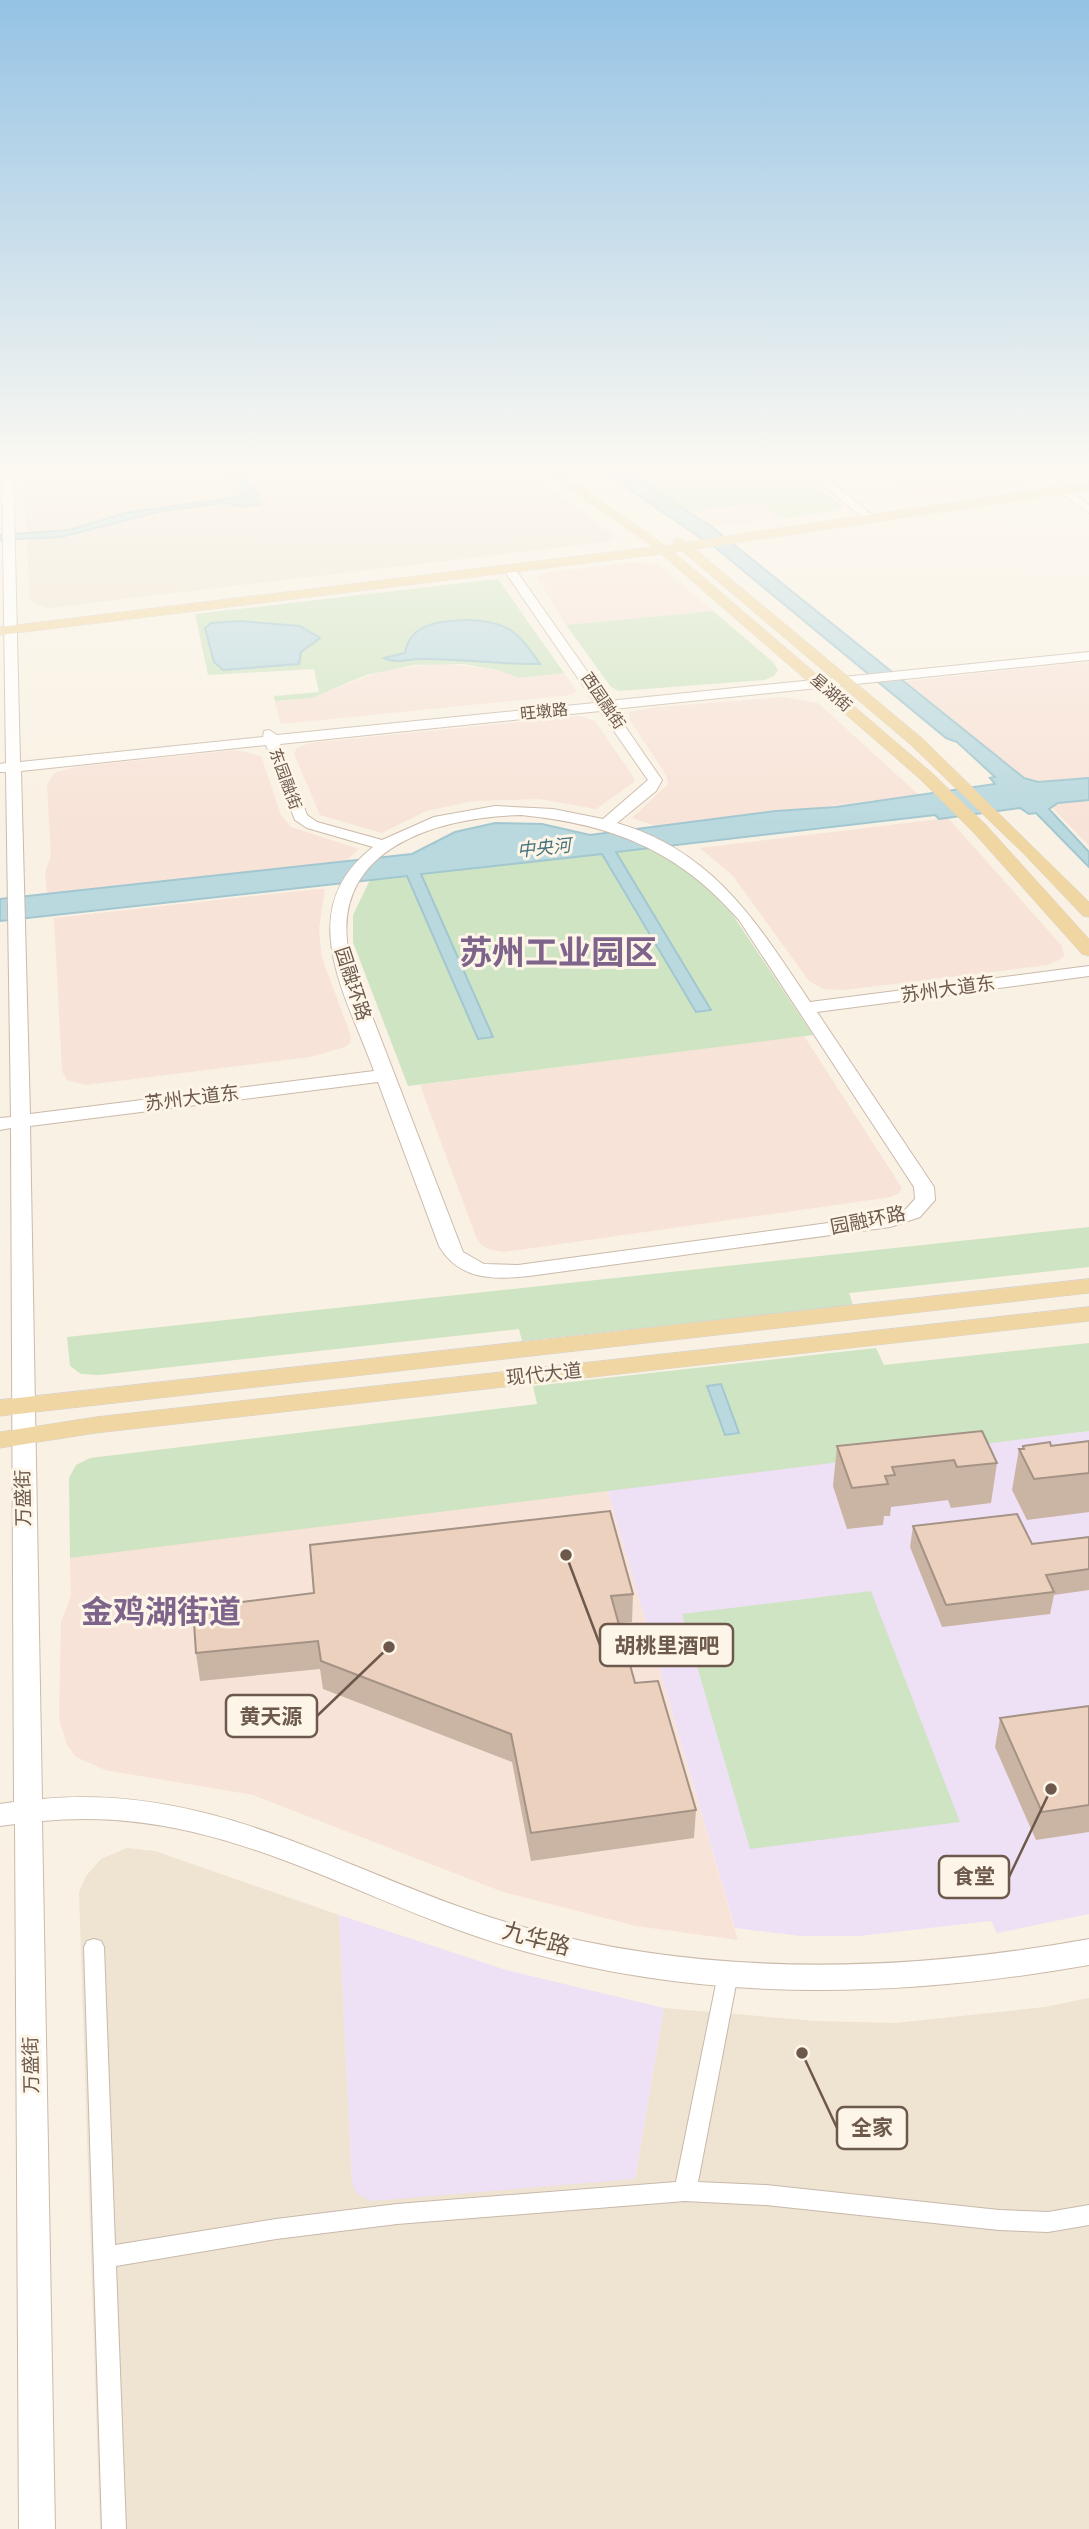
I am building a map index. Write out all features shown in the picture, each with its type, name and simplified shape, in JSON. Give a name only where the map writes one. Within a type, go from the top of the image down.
[{"type":"main road","name":"万盛街","points":[[9,586],[6,628],[7,764],[16,897],[10,1117],[14,1813],[37,2529]]},
{"type":"main road","points":[[6,628],[345,586]]},
{"type":"main road","points":[[6,628],[364,586]]},
{"type":"main road","name":"西园融街","points":[[521,586],[604,702],[655,780],[651,788],[613,827]]},
{"type":"main road","name":"星湖街","points":[[706,586],[938,786],[1089,950]]},
{"type":"main road","name":"星湖街","points":[[740,586],[959,783],[1089,912]]},
{"type":"main road","name":"旺墩路","points":[[902,672],[1089,650]]},
{"type":"main road","name":"旺墩路","points":[[7,764],[865,675],[1089,656]]},
{"type":"main road","name":"东园融街","points":[[270,737],[300,817],[312,825],[383,848]]},
{"type":"main road","name":"园融环路","points":[[494,810],[554,813],[613,827],[670,849],[710,878],[736,905],[812,1014],[924,1187],[925,1200],[910,1215],[529,1270],[480,1270],[457,1260],[450,1251],[354,997],[337,942],[338,908],[347,887],[383,848],[434,822],[494,810]]},
{"type":"main road","name":"苏州大道东","points":[[812,1014],[1089,971]]},
{"type":"main road","name":"苏州大道东","points":[[812,1014],[1089,984]]},
{"type":"main road","name":"苏州大道东","points":[[10,1117],[382,1069]]},
{"type":"main road","name":"现代大道","points":[[12,1406],[1089,1286]]},
{"type":"main road","name":"现代大道","points":[[12,1438],[137,1421],[1089,1314]]},
{"type":"main road","name":"九华路","points":[[14,1813],[110,1808],[184,1817],[276,1843],[452,1915],[527,1940],[650,1964],[728,1974],[824,1979],[934,1975],[1017,1966],[1089,1951]]},
{"type":"street","points":[[94,1947],[114,2529]]},
{"type":"street","points":[[685,2191],[728,1974]]},
{"type":"street","points":[[103,2258],[276,2229],[397,2214],[685,2191],[766,2195],[999,2220],[1048,2222],[1089,2215]]},
{"type":"shaded area","points":[[29,586],[233,586],[48,608],[30,601]]},
{"type":"shaded area","points":[[542,586],[684,586],[713,611],[566,625]]},
{"type":"shaded area","points":[[1089,662],[1089,846],[1024,778],[906,681]]},
{"type":"shaded area","points":[[440,663],[498,670],[519,678],[564,673],[577,692],[571,695],[281,724],[275,701],[312,698],[381,671]]},
{"type":"shaded area","points":[[783,697],[818,703],[919,795],[659,827],[632,818],[668,784],[666,775],[630,720],[629,712],[658,707]]},
{"type":"shaded area","points":[[580,716],[595,721],[634,778],[634,782],[596,809],[539,799],[473,801],[426,811],[382,833],[320,815],[294,754],[297,748],[310,743]]},
{"type":"shaded area","points":[[237,750],[261,756],[281,815],[291,827],[359,849],[346,861],[47,894],[45,872],[51,856],[47,785],[54,773],[75,767]]},
{"type":"shaded area","points":[[948,818],[1062,946],[1064,956],[1061,959],[1048,965],[844,990],[823,989],[809,981],[733,876],[700,848]]},
{"type":"shaded area","points":[[325,889],[319,929],[322,958],[351,1036],[350,1043],[345,1047],[310,1057],[86,1085],[67,1080],[62,1071],[54,918]]},
{"type":"shaded area","points":[[804,1036],[902,1188],[899,1193],[891,1197],[505,1252],[491,1250],[481,1245],[476,1237],[420,1085]]},
{"type":"shaded area","points":[[1089,1431],[1089,1914],[997,1933],[991,1921],[859,1936],[801,1936],[735,1928],[607,1489]]},
{"type":"shaded area","points":[[607,1489],[738,1940],[636,1926],[503,1892],[253,1795],[105,1770],[76,1757],[67,1745],[59,1719],[61,1622],[71,1596],[70,1558]]},
{"type":"shaded area","points":[[127,1848],[155,1851],[339,1915],[352,2184],[635,2179],[664,2008],[816,2021],[895,2023],[1045,2007],[1089,1998],[1089,2529],[100,2529],[79,1892],[86,1876],[101,1859]]},
{"type":"shaded area","points":[[339,1915],[506,1970],[664,2008],[635,2179],[371,2201],[357,2194],[352,2184]]},
{"type":"green space","points":[[437,586],[503,586],[564,673],[519,678],[498,670],[462,664],[414,665],[366,675],[312,698],[275,701],[274,696],[319,692],[314,669],[208,675],[195,614]]},
{"type":"green space","points":[[713,611],[773,662],[778,670],[774,676],[764,680],[619,691],[611,687],[566,625]]},
{"type":"green space","points":[[652,848],[677,862],[726,905],[813,1035],[408,1086],[353,942],[353,915],[370,880]]},
{"type":"green space","points":[[1089,1227],[1089,1267],[849,1293],[853,1305],[522,1341],[519,1329],[99,1375],[81,1374],[70,1366],[67,1337]]},
{"type":"green space","points":[[1089,1343],[1089,1431],[70,1558],[69,1478],[76,1465],[90,1458],[537,1404],[533,1386],[876,1348],[884,1365]]},
{"type":"green space","points":[[871,1591],[960,1822],[750,1849],[682,1614]]},
{"type":"water","name":"中央河","points":[[762,586],[785,586],[1024,778],[1038,782],[1089,778],[1089,800],[1058,803],[1049,809],[1089,852],[1089,867],[1036,813],[1029,814],[1020,808],[939,819],[935,815],[616,852],[711,1010],[696,1012],[602,854],[421,874],[493,1037],[478,1039],[407,876],[0,921],[0,899],[412,854],[455,832],[495,823],[542,824],[590,835],[776,811],[836,807],[995,784],[990,778],[995,777],[957,742],[946,738]]},
{"type":"water","points":[[471,620],[495,623],[512,631],[526,644],[540,664],[436,659],[397,661],[384,658],[405,653],[414,634],[430,625]]},
{"type":"water","points":[[240,621],[300,626],[320,638],[301,652],[299,664],[223,670],[214,662],[205,628],[211,623]]},
{"type":"water","points":[[721,1384],[739,1433],[725,1435],[707,1386]]},
{"type":"building","points":[[982,1431],[997,1463],[957,1467],[954,1460],[892,1467],[895,1475],[885,1476],[888,1484],[852,1488],[837,1446]]},
{"type":"building","points":[[1089,1441],[1089,1473],[1034,1479],[1019,1449],[1050,1442],[1051,1446]]},
{"type":"building","points":[[610,1511],[633,1594],[611,1596],[635,1683],[658,1681],[696,1810],[531,1833],[511,1734],[321,1661],[318,1641],[196,1653],[193,1608],[314,1593],[310,1545]]},
{"type":"building","points":[[1017,1514],[1032,1544],[1089,1537],[1089,1569],[1046,1575],[1054,1592],[946,1605],[913,1526]]},
{"type":"building","points":[[1089,1706],[1089,1805],[1042,1812],[1000,1718]]},
{"type":"place","name":"胡桃里酒吧","points":[[566,1555]]},
{"type":"place","name":"黄天源","points":[[389,1647]]},
{"type":"place","name":"食堂","points":[[1051,1789]]},
{"type":"place","name":"全家","points":[[802,2053]]},
{"type":"district","name":"苏州工业园区","points":[[558,954]]},
{"type":"district","name":"金鸡湖街道","points":[[161,1613]]}]
